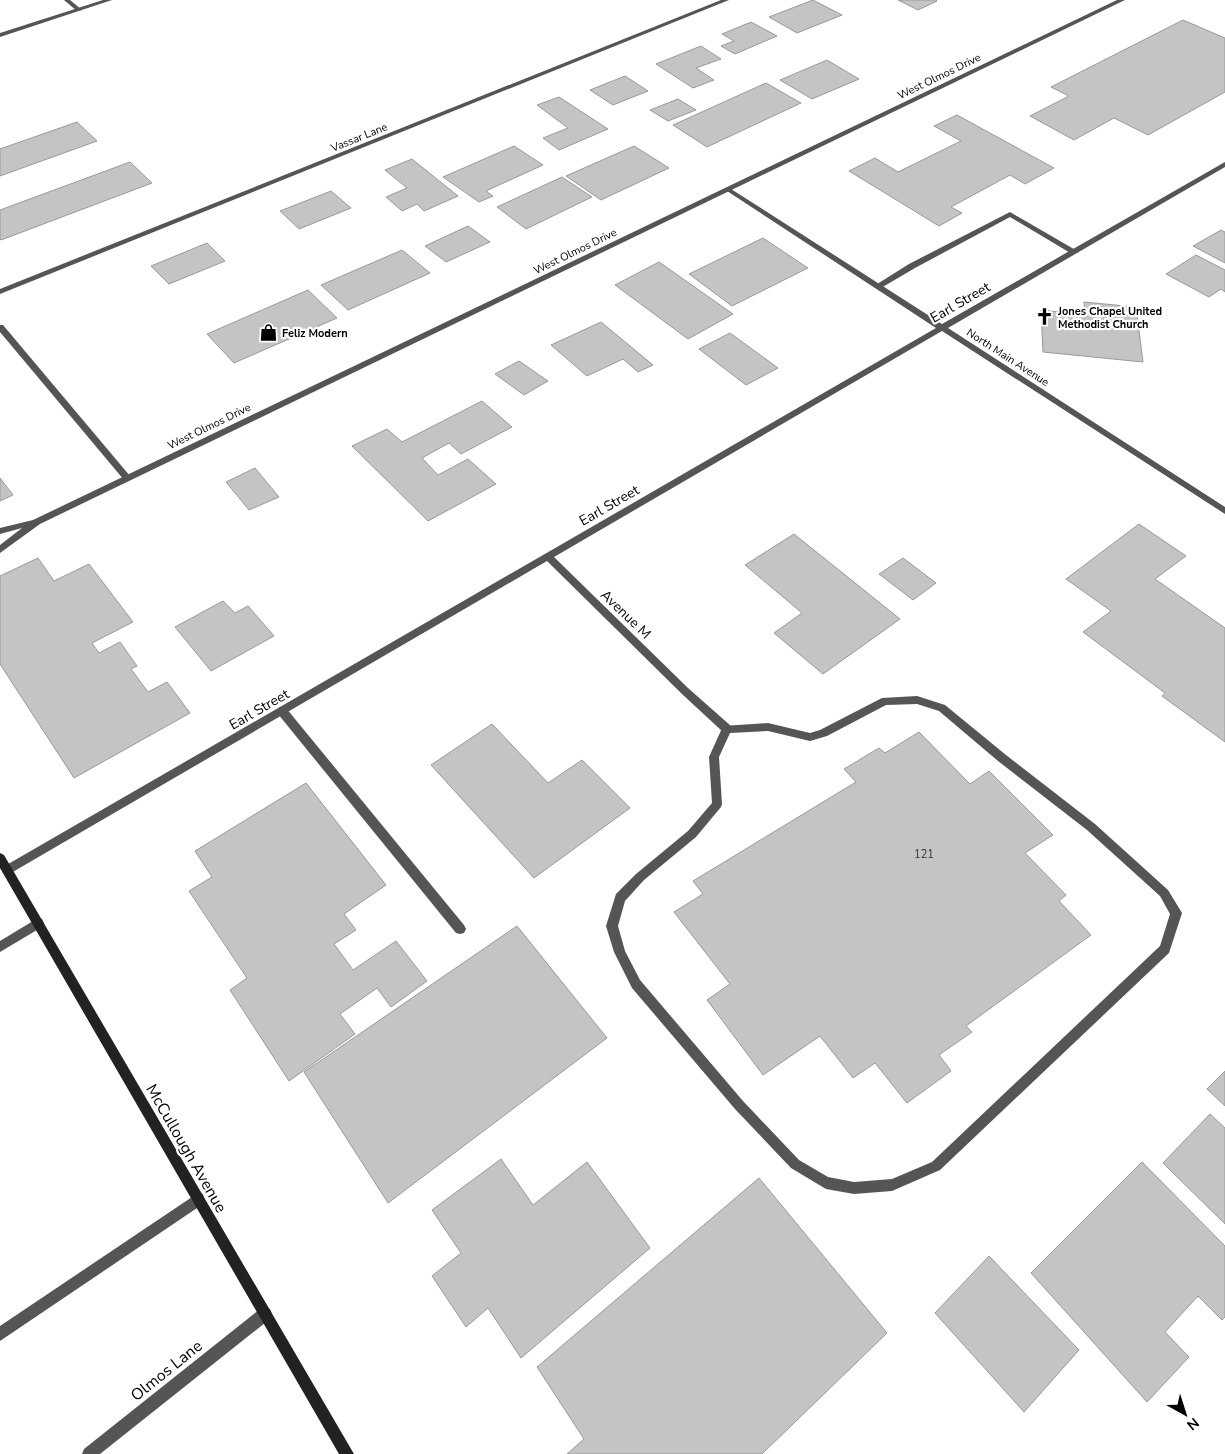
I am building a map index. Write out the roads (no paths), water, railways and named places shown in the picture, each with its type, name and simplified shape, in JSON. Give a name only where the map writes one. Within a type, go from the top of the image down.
[{"type":"main road","name":"McCullough Avenue","points":[[0,858],[4,872],[38,923],[347,1454]]},
{"type":"street","points":[[67,0],[79,10]]},
{"type":"street","points":[[0,35],[109,0]]},
{"type":"street","name":"Vassar Lane","points":[[0,292],[726,0]]},
{"type":"street","name":"West Olmos Drive","points":[[0,550],[37,522],[1122,0]]},
{"type":"street","name":"Earl Street","points":[[4,872],[1225,164]]},
{"type":"street","name":"North Main Avenue","points":[[729,190],[1225,511]]},
{"type":"street","points":[[878,286],[1010,214],[1075,252]]},
{"type":"street","points":[[0,327],[127,478]]},
{"type":"street","name":"West Olmos Drive","points":[[0,531],[37,522]]},
{"type":"street","name":"Avenue M","points":[[548,557],[685,691],[727,729]]},
{"type":"street","points":[[916,700],[942,708],[1002,758],[1091,827],[1164,893],[1176,913],[1165,950],[936,1166],[892,1185],[854,1188],[826,1183],[794,1164],[739,1105],[636,984],[620,952],[612,926],[620,898],[640,877],[692,834],[717,804],[714,757],[727,729],[768,727],[810,737],[822,733],[885,701],[916,700]]},
{"type":"street","points":[[282,711],[460,929]]},
{"type":"street","points":[[0,947],[38,923]]},
{"type":"street","points":[[0,1334],[198,1199]]},
{"type":"street","name":"Olmos Lane","points":[[89,1454],[265,1314]]},
{"type":"place","name":"Jones Chapel United Methodist Church","points":[[1044,317]]},
{"type":"place","name":"Feliz Modern","points":[[268,333]]}]
